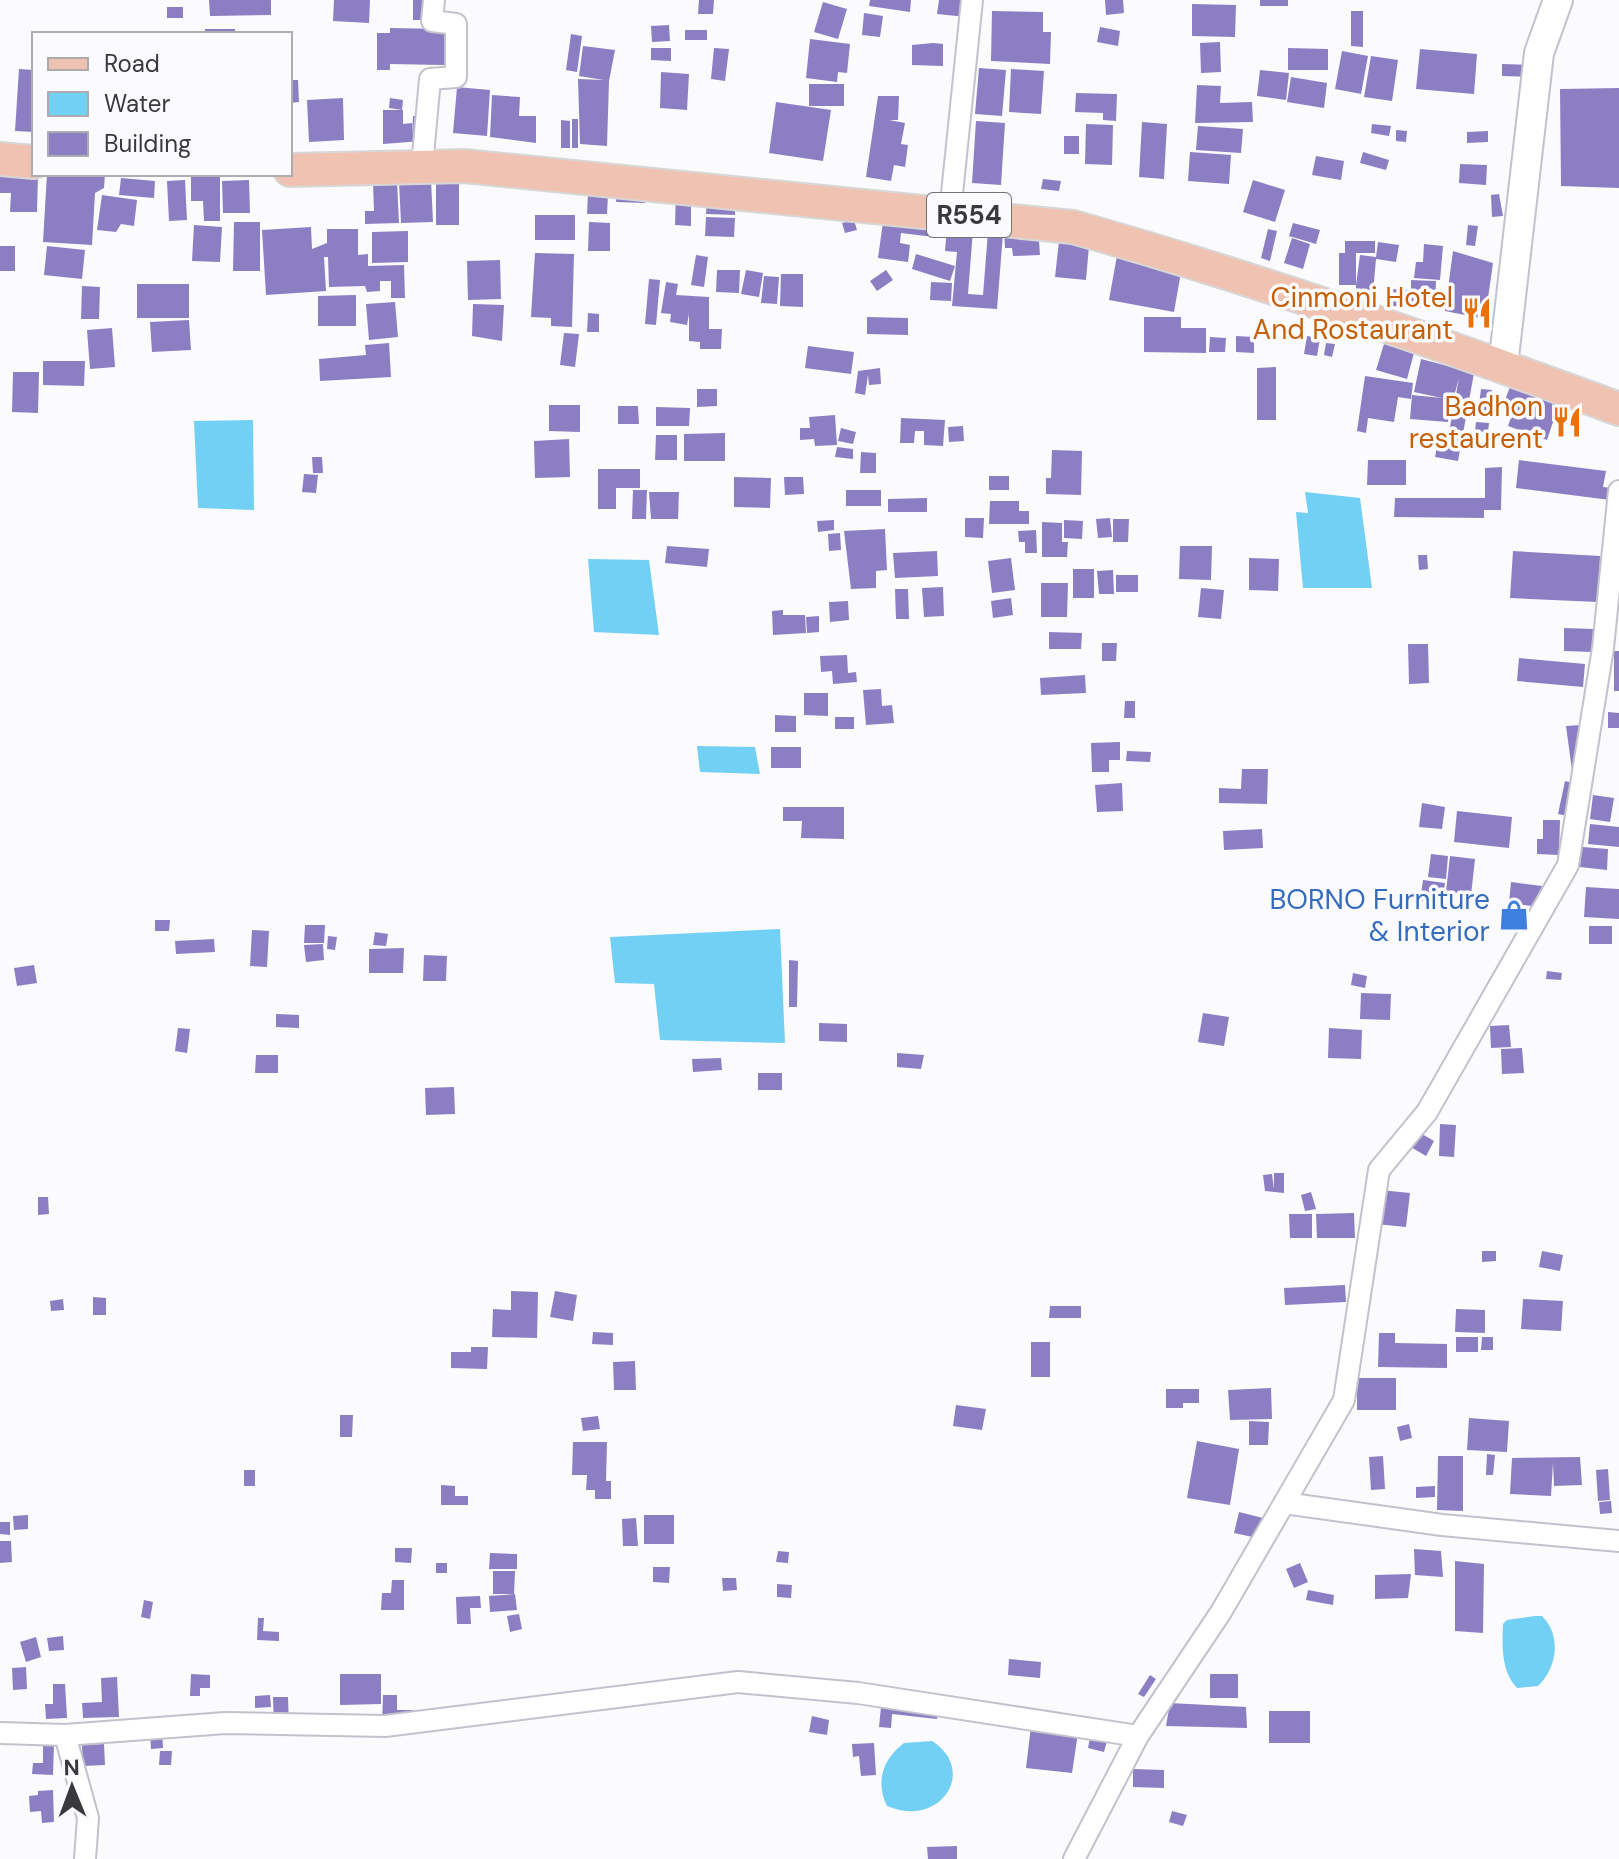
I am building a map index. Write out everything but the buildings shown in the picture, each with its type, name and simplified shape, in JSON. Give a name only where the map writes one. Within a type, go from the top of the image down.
[{"type":"main road","points":[[0,159],[32,162]]},
{"type":"main road","name":"R554","points":[[292,170],[464,166],[1073,227],[1146,246],[1503,366],[1619,409]]},
{"type":"street","points":[[422,166],[430,79],[456,77],[456,24],[432,21],[434,0]]},
{"type":"street","points":[[950,213],[972,0]]},
{"type":"street","points":[[1503,366],[1539,53],[1558,0]]},
{"type":"street","points":[[1074,1859],[1138,1736],[1221,1612],[1344,1400],[1379,1170],[1427,1112],[1568,865],[1603,648],[1619,491]]},
{"type":"street","points":[[1284,1503],[1442,1525],[1619,1541]]},
{"type":"street","points":[[0,1733],[65,1735],[225,1723],[385,1726],[738,1682],[858,1693],[1138,1736]]},
{"type":"street","points":[[65,1735],[88,1818],[85,1859]]},
{"type":"water","points":[[253,420],[254,510],[198,508],[194,421]]},
{"type":"water","points":[[1305,492],[1360,498],[1372,588],[1303,588],[1296,512],[1308,513]]},
{"type":"water","points":[[588,559],[649,560],[659,635],[594,632]]},
{"type":"water","points":[[697,746],[755,747],[760,774],[700,772]]},
{"type":"water","points":[[780,929],[785,1043],[660,1040],[654,984],[615,983],[610,937]]},
{"type":"water","points":[[1542,1616],[1552,1633],[1555,1642],[1553,1661],[1538,1686],[1517,1688],[1505,1666],[1503,1624],[1507,1620]]},
{"type":"water","points":[[932,1741],[945,1753],[952,1767],[952,1780],[947,1793],[923,1810],[906,1811],[887,1806],[882,1788],[886,1763],[904,1743]]},
{"type":"place","name":"Cinmoni Hotel And Rostaurant","points":[[1477,313]]},
{"type":"place","name":"Badhon restaurent","points":[[1567,422]]},
{"type":"place","name":"BORNO Furniture & Interior","points":[[1514,915]]}]
